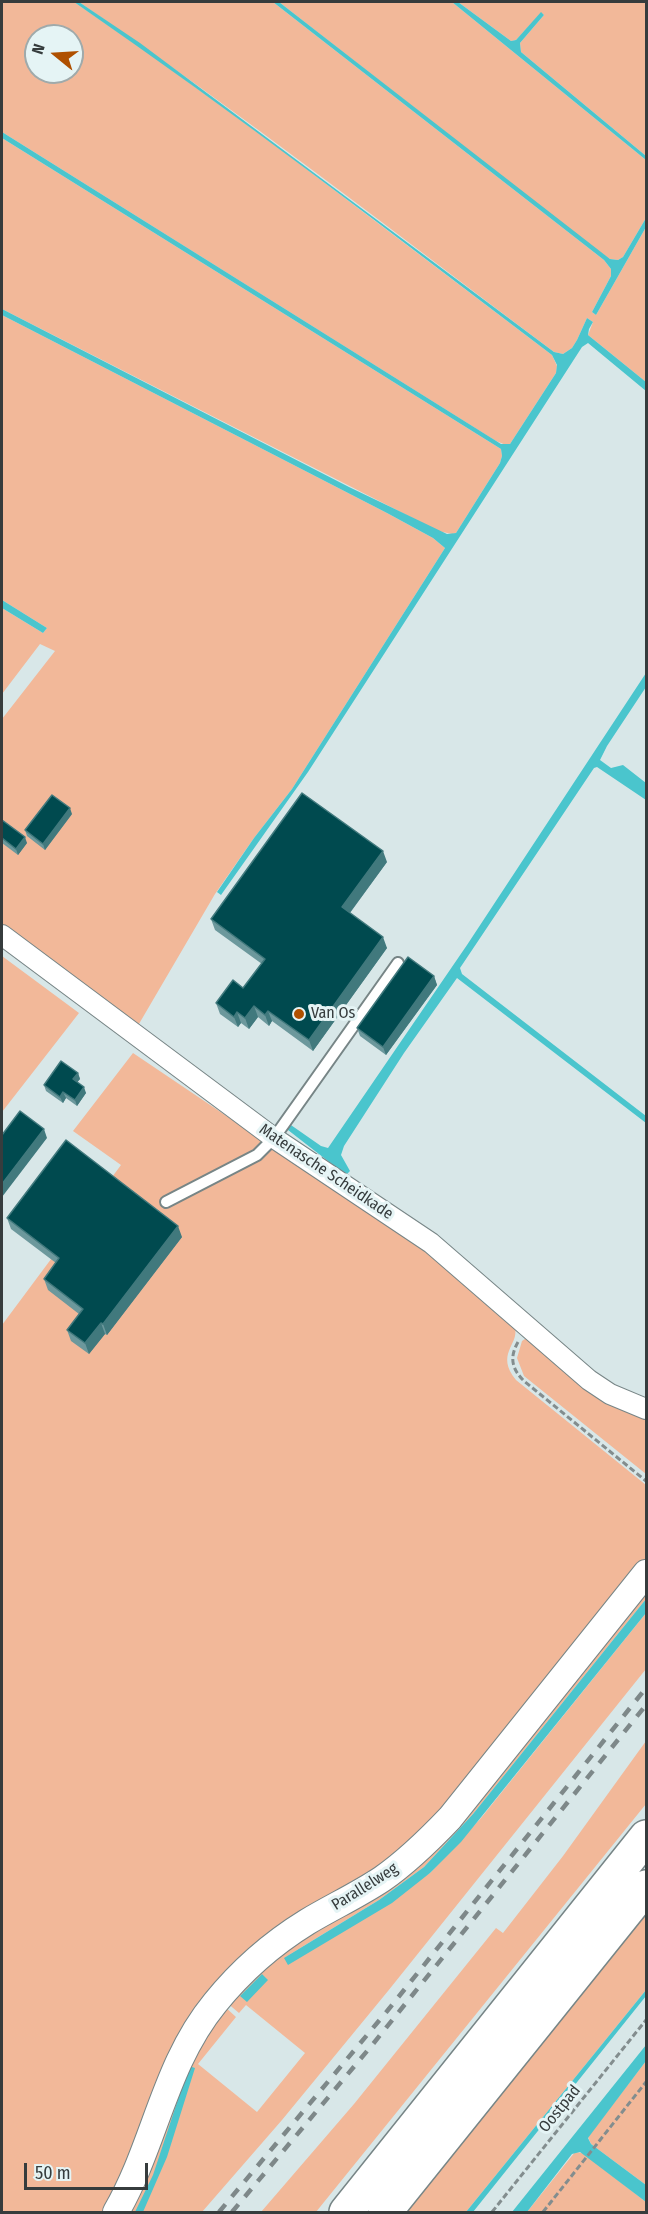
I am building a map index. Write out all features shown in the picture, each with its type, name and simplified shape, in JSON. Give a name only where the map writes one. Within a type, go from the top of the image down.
[{"type":"highway","points":[[346,2212],[646,1837]]},
{"type":"highway","points":[[386,2212],[646,1887]]},
{"type":"street","name":"Matenasche Scheidkade","points":[[2,935],[274,1138],[431,1243],[588,1380],[610,1394],[646,1409]]},
{"type":"street","name":"Parallelweg","points":[[116,2212],[138,2169],[174,2070],[197,2027],[214,2004],[235,1980],[277,1943],[306,1923],[383,1878],[424,1844],[450,1818],[646,1573]]},
{"type":"lane","points":[[166,1202],[257,1155],[274,1138],[398,963]]},
{"type":"path","points":[[526,1327],[513,1352],[513,1366],[517,1374],[542,1397],[646,1480]]},
{"type":"path","name":"Oostpad","points":[[492,2212],[646,2020]]},
{"type":"path","points":[[543,2212],[646,2082]]},
{"type":"shaded area","points":[[2,2],[74,2],[150,54],[280,149],[552,355],[557,366],[556,373],[510,444],[506,445],[496,441],[2,132]]},
{"type":"shaded area","points":[[79,2],[273,2],[604,260],[611,269],[611,276],[592,312],[596,315],[646,227],[646,382],[588,335],[593,322],[587,318],[572,348],[563,354],[554,352],[259,130]]},
{"type":"shaded area","points":[[279,2],[452,2],[646,160],[646,218],[623,257],[618,260],[610,259],[594,248]]},
{"type":"shaded area","points":[[458,2],[646,2],[646,156],[521,52],[520,43],[544,15],[541,13],[516,40],[511,41]]},
{"type":"shaded area","points":[[2,138],[501,449],[500,463],[456,533],[438,531],[2,309]]},
{"type":"shaded area","points":[[2,315],[387,513],[433,538],[445,548],[292,789],[215,894],[136,1029],[2,929],[2,719],[55,651],[40,644],[2,694],[2,608],[43,633],[47,628],[2,600]]},
{"type":"shaded area","points":[[2,956],[79,1013],[2,1112]]},
{"type":"shaded area","points":[[133,1053],[421,1247],[515,1328],[508,1363],[516,1380],[646,1485],[646,1563],[485,1762],[404,1853],[253,1952],[108,2212],[2,2212],[2,1325],[121,1165],[73,1131]]},
{"type":"shaded area","points":[[528,1337],[646,1415],[646,1474],[524,1376],[517,1358],[522,1341]]},
{"type":"shaded area","points":[[646,1586],[646,1599],[473,1814],[424,1867],[379,1900],[284,1958],[430,1873],[481,1818],[646,1613],[646,1669],[282,2120],[202,2212],[125,2212],[170,2100],[223,2005],[236,2017],[198,2064],[257,2112],[305,2053],[246,2005],[239,2013],[226,2002],[262,1964],[377,1891]]},
{"type":"shaded area","points":[[646,1741],[646,1804],[316,2212],[261,2212],[354,2104],[496,1928],[503,1933],[563,1856]]},
{"type":"shaded area","points":[[646,1909],[646,1990],[466,2212],[403,2212]]},
{"type":"shaded area","points":[[646,2061],[646,2185],[591,2144],[588,2137]]},
{"type":"shaded area","points":[[575,2152],[583,2153],[646,2202],[646,2212],[527,2212]]},
{"type":"water","points":[[74,2],[79,2],[140,43],[554,352],[563,354],[572,348],[587,318],[593,322],[588,335],[646,382],[646,391],[588,343],[582,347],[308,772],[221,895],[217,892],[254,838],[292,789],[445,548],[433,538],[387,513],[2,315],[2,309],[349,487],[447,534],[456,533],[500,463],[501,449],[2,138],[2,132],[501,444],[510,444],[556,373],[557,365],[552,355],[374,220],[255,131]]},
{"type":"water","points":[[273,2],[279,2],[610,259],[618,260],[623,257],[646,218],[646,227],[596,315],[592,312],[611,276],[611,269],[604,260]]},
{"type":"water","points":[[452,2],[458,2],[511,41],[516,40],[541,12],[544,15],[520,43],[521,52],[646,156],[646,160]]},
{"type":"water","points":[[2,600],[47,628],[43,633],[2,608]]},
{"type":"water","points":[[646,673],[646,687],[600,760],[611,768],[623,765],[646,783],[646,800],[597,767],[594,768],[460,968],[462,974],[646,1116],[646,1123],[457,978],[404,1053],[344,1146],[341,1155],[350,1171],[347,1174],[342,1172],[288,1130],[286,1127],[288,1123],[321,1146],[328,1148],[467,945]]},
{"type":"water","points":[[646,1599],[646,1613],[461,1842],[430,1873],[392,1903],[288,1965],[284,1958],[379,1900],[424,1867],[473,1814]]},
{"type":"water","points":[[262,1974],[268,1980],[247,2002],[240,1996]]},
{"type":"water","points":[[646,1990],[646,1996],[473,2212],[466,2212]]},
{"type":"water","points":[[646,2045],[646,2061],[588,2138],[591,2144],[646,2185],[646,2202],[580,2152],[572,2154],[527,2212],[512,2212]]},
{"type":"water","points":[[189,2066],[195,2068],[167,2157],[143,2212],[135,2212],[153,2175]]},
{"type":"building","points":[[302,793],[383,851],[342,907],[383,937],[309,1040],[268,1011],[265,1015],[254,1006],[245,1018],[237,1012],[234,1017],[216,1003],[233,980],[243,988],[265,959],[211,919]]},
{"type":"building","points":[[52,795],[70,808],[43,844],[25,830]]},
{"type":"building","points":[[2,820],[25,837],[16,849],[2,838]]},
{"type":"building","points":[[408,957],[434,976],[383,1047],[357,1028]]},
{"type":"building","points":[[61,1061],[78,1073],[73,1079],[84,1087],[75,1100],[63,1092],[60,1097],[44,1085]]},
{"type":"building","points":[[20,1111],[44,1129],[2,1184],[2,1135]]},
{"type":"building","points":[[66,1140],[178,1226],[103,1324],[101,1323],[85,1343],[67,1330],[83,1309],[44,1279],[59,1258],[7,1218]]},
{"type":"railway","points":[[219,2212],[388,2010],[646,1688]]},
{"type":"railway","points":[[232,2212],[373,2044],[646,1705]]},
{"type":"place","name":"Van Os","points":[[299,1014]]}]
